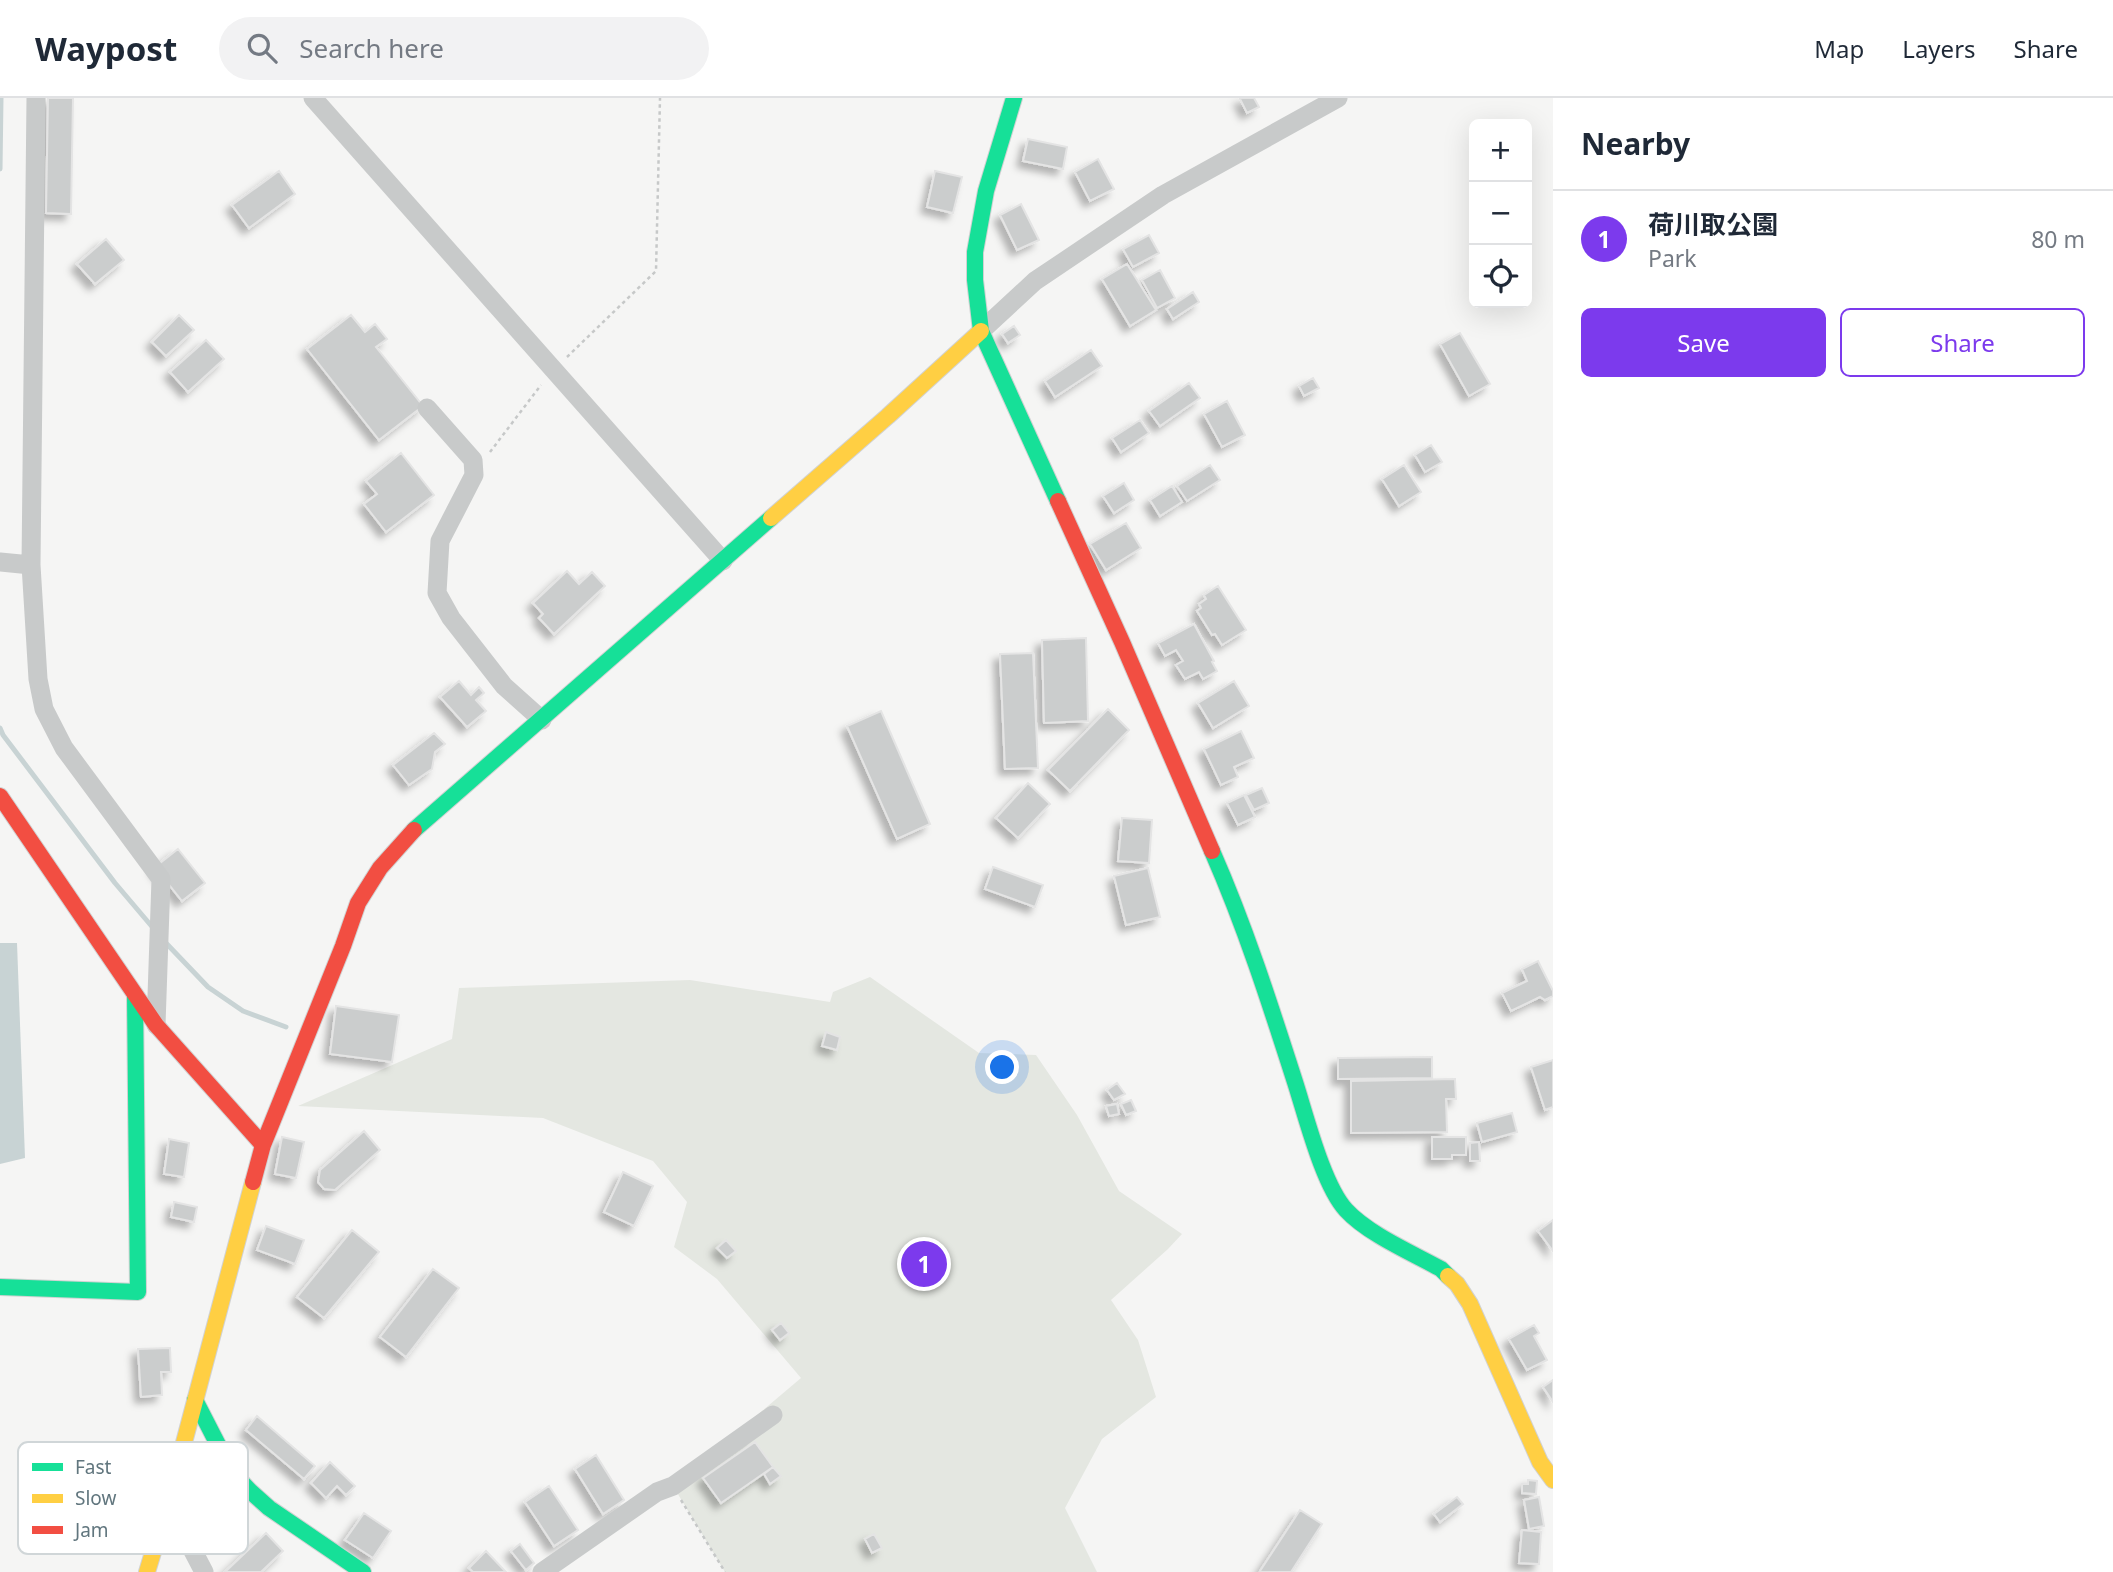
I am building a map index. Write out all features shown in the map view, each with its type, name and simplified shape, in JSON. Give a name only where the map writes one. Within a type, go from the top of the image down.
[{"type":"street","points":[[36,98],[31,565],[38,679],[44,709],[64,748],[161,879],[156,1025]]},
{"type":"street","points":[[313,98],[723,561]]},
{"type":"street","points":[[1014,98],[986,191],[975,252],[975,280],[981,331],[1116,630],[1228,888],[1269,1002],[1322,1167],[1335,1195],[1346,1210],[1365,1226],[1441,1269],[1457,1284],[1470,1304],[1540,1462],[1553,1480]]},
{"type":"street","points":[[184,1442],[263,1145],[358,903],[380,868],[416,828],[878,425],[1035,281],[1163,195],[1338,98]]},
{"type":"street","points":[[427,408],[473,460],[474,475],[440,541],[437,593],[451,618],[504,686],[542,720]]},
{"type":"street","points":[[0,562],[31,565]]},
{"type":"street","points":[[2,801],[156,1025],[263,1145]]},
{"type":"street","points":[[0,1287],[138,1292],[135,995]]},
{"type":"street","points":[[195,1401],[216,1442]]},
{"type":"street","points":[[542,1572],[657,1492],[673,1486],[773,1415]]},
{"type":"street","points":[[248,1489],[269,1508],[363,1572]]},
{"type":"street","points":[[147,1572],[152,1554]]},
{"type":"street","points":[[195,1554],[204,1572]]},
{"type":"path","points":[[474,475],[523,407],[554,370],[656,271],[660,98]]},
{"type":"path","points":[[673,1486],[725,1572]]},
{"type":"shaded area","points":[[0,943],[17,943],[25,1158],[0,1164]]},
{"type":"shaded area","points":[[870,977],[979,1053],[1036,1055],[1077,1115],[1119,1191],[1182,1234],[1111,1300],[1138,1340],[1156,1397],[1102,1439],[1065,1508],[1097,1572],[725,1572],[673,1486],[801,1378],[717,1279],[674,1247],[687,1202],[653,1161],[543,1118],[298,1106],[452,1039],[459,988],[690,980],[830,1002],[833,992]]},
{"type":"building","points":[[48,98],[73,98],[71,214],[46,213]]},
{"type":"building","points":[[1254,98],[1259,107],[1247,113],[1240,99]]},
{"type":"building","points":[[1028,139],[1067,147],[1063,169],[1023,161]]},
{"type":"building","points":[[1098,159],[1114,189],[1090,201],[1075,172]]},
{"type":"building","points":[[279,171],[295,194],[249,228],[232,205]]},
{"type":"building","points":[[935,171],[962,177],[953,213],[927,207]]},
{"type":"building","points":[[1021,204],[1039,240],[1017,250],[1000,215]]},
{"type":"building","points":[[1149,235],[1159,253],[1133,267],[1123,249]]},
{"type":"building","points":[[106,239],[124,260],[95,284],[77,264]]},
{"type":"building","points":[[1127,264],[1156,310],[1130,326],[1102,279]]},
{"type":"building","points":[[1160,270],[1175,298],[1157,308],[1142,280]]},
{"type":"building","points":[[1193,292],[1199,302],[1173,319],[1167,309]]},
{"type":"building","points":[[179,315],[194,330],[166,356],[152,342]]},
{"type":"building","points":[[351,315],[365,332],[375,324],[387,339],[376,347],[423,406],[379,440],[307,349]]},
{"type":"building","points":[[1014,326],[1020,335],[1008,343],[1002,334]]},
{"type":"building","points":[[1460,333],[1490,384],[1469,396],[1440,344]]},
{"type":"building","points":[[206,340],[224,359],[188,392],[170,372]]},
{"type":"building","points":[[1091,350],[1102,366],[1055,397],[1045,381]]},
{"type":"building","points":[[1313,378],[1319,388],[1304,396],[1299,386]]},
{"type":"building","points":[[1189,383],[1200,398],[1160,426],[1149,411]]},
{"type":"building","points":[[1227,401],[1245,435],[1222,447],[1204,414]]},
{"type":"building","points":[[1140,420],[1149,433],[1121,452],[1112,438]]},
{"type":"building","points":[[1431,445],[1442,462],[1425,472],[1415,455]]},
{"type":"building","points":[[401,453],[434,495],[386,532],[364,504],[377,494],[366,481]]},
{"type":"building","points":[[1210,465],[1220,480],[1187,501],[1177,486]]},
{"type":"building","points":[[1404,465],[1421,492],[1399,506],[1382,479]]},
{"type":"building","points":[[1124,483],[1134,500],[1114,513],[1103,496]]},
{"type":"building","points":[[1172,486],[1182,502],[1160,516],[1150,500]]},
{"type":"building","points":[[1126,523],[1141,548],[1106,570],[1090,544]]},
{"type":"building","points":[[567,571],[579,584],[592,572],[605,586],[554,634],[539,618],[543,614],[533,603]]},
{"type":"building","points":[[1218,586],[1246,630],[1222,645],[1215,634],[1212,635],[1197,611],[1201,608],[1199,604],[1206,599],[1204,595]]},
{"type":"building","points":[[1194,624],[1217,671],[1203,679],[1199,672],[1185,679],[1176,665],[1183,661],[1176,650],[1165,656],[1158,643]]},
{"type":"building","points":[[1086,638],[1088,721],[1044,723],[1042,640]]},
{"type":"building","points":[[1033,653],[1038,768],[1005,769],[1000,654]]},
{"type":"building","points":[[459,681],[471,695],[479,687],[484,693],[476,700],[486,711],[467,727],[440,697]]},
{"type":"building","points":[[1234,681],[1249,706],[1213,728],[1198,703]]},
{"type":"building","points":[[1108,709],[1129,730],[1070,791],[1048,770]]},
{"type":"building","points":[[881,711],[930,824],[897,839],[847,726]]},
{"type":"building","points":[[1241,731],[1254,758],[1234,767],[1238,777],[1221,785],[1204,749]]},
{"type":"building","points":[[434,733],[445,744],[435,752],[432,769],[409,785],[393,765]]},
{"type":"building","points":[[1028,783],[1050,804],[1018,838],[996,818]]},
{"type":"building","points":[[1262,788],[1269,803],[1254,810],[1246,795]]},
{"type":"building","points":[[1244,795],[1255,817],[1238,825],[1227,803]]},
{"type":"building","points":[[1122,818],[1152,820],[1149,863],[1118,861]]},
{"type":"building","points":[[178,849],[205,883],[182,901],[155,867]]},
{"type":"building","points":[[993,867],[1043,885],[1035,907],[985,889]]},
{"type":"building","points":[[1148,868],[1160,917],[1126,925],[1114,876]]},
{"type":"building","points":[[1538,961],[1553,996],[1545,1000],[1540,997],[1511,1011],[1502,993],[1527,981],[1522,969]]},
{"type":"building","points":[[336,1006],[399,1015],[392,1062],[330,1054]]},
{"type":"building","points":[[826,1032],[840,1037],[837,1050],[822,1046]]},
{"type":"building","points":[[1432,1057],[1432,1078],[1338,1079],[1338,1058]]},
{"type":"building","points":[[1553,1060],[1553,1107],[1545,1110],[1531,1067]]},
{"type":"building","points":[[1455,1079],[1456,1099],[1446,1099],[1447,1132],[1351,1133],[1351,1081]]},
{"type":"building","points":[[1117,1083],[1125,1094],[1114,1100],[1107,1090]]},
{"type":"building","points":[[1131,1100],[1136,1111],[1126,1115],[1121,1104]]},
{"type":"building","points":[[1117,1104],[1119,1114],[1109,1116],[1106,1106]]},
{"type":"building","points":[[1512,1113],[1517,1132],[1482,1142],[1477,1123]]},
{"type":"building","points":[[364,1131],[380,1150],[335,1190],[324,1189],[318,1182],[320,1170]]},
{"type":"building","points":[[282,1137],[304,1142],[296,1178],[275,1174]]},
{"type":"building","points":[[1432,1137],[1466,1137],[1466,1155],[1452,1155],[1452,1159],[1432,1159]]},
{"type":"building","points":[[169,1139],[189,1143],[184,1177],[164,1174]]},
{"type":"building","points":[[1479,1142],[1480,1161],[1470,1161],[1470,1143]]},
{"type":"building","points":[[623,1172],[653,1186],[634,1226],[604,1212]]},
{"type":"building","points":[[174,1202],[197,1207],[194,1222],[171,1217]]},
{"type":"building","points":[[1553,1220],[1553,1251],[1538,1231]]},
{"type":"building","points":[[266,1226],[304,1240],[295,1264],[257,1250]]},
{"type":"building","points":[[352,1230],[379,1252],[324,1318],[297,1297]]},
{"type":"building","points":[[726,1240],[736,1251],[727,1258],[717,1248]]},
{"type":"building","points":[[433,1269],[459,1288],[406,1357],[380,1337]]},
{"type":"building","points":[[781,1323],[789,1333],[780,1340],[772,1330]]},
{"type":"building","points":[[1534,1325],[1539,1333],[1534,1336],[1547,1360],[1527,1370],[1509,1339]]},
{"type":"building","points":[[170,1348],[171,1372],[161,1372],[162,1395],[141,1397],[138,1349]]},
{"type":"building","points":[[1553,1380],[1553,1402],[1543,1387]]},
{"type":"building","points":[[257,1416],[315,1466],[304,1479],[246,1430]]},
{"type":"building","points":[[755,1442],[773,1467],[721,1503],[703,1478]]},
{"type":"building","points":[[596,1455],[624,1500],[603,1514],[575,1469]]},
{"type":"building","points":[[330,1462],[355,1486],[346,1495],[337,1486],[326,1498],[311,1483]]},
{"type":"building","points":[[773,1467],[781,1476],[770,1484],[764,1474]]},
{"type":"building","points":[[1528,1480],[1537,1481],[1536,1494],[1522,1493],[1522,1484],[1528,1484]]},
{"type":"building","points":[[549,1486],[578,1530],[554,1546],[525,1502]]},
{"type":"building","points":[[1457,1497],[1463,1504],[1440,1522],[1434,1514]]},
{"type":"building","points":[[1539,1497],[1544,1526],[1529,1529],[1524,1500]]},
{"type":"building","points":[[1300,1510],[1322,1524],[1291,1572],[1261,1572],[1260,1571]]},
{"type":"building","points":[[364,1513],[391,1531],[373,1558],[345,1540]]},
{"type":"building","points":[[1522,1530],[1541,1532],[1539,1564],[1519,1563]]},
{"type":"building","points":[[266,1533],[283,1551],[261,1572],[225,1572],[244,1554],[248,1554],[248,1550]]},
{"type":"building","points":[[874,1534],[882,1548],[872,1553],[865,1539]]},
{"type":"building","points":[[520,1544],[534,1563],[526,1570],[511,1551]]},
{"type":"building","points":[[486,1551],[506,1572],[473,1572],[469,1568]]},
{"type":"waterway","points":[[0,169],[1,98]]},
{"type":"waterway","points":[[0,728],[115,883],[154,929]]},
{"type":"waterway","points":[[165,942],[208,987],[243,1011],[286,1027]]},
{"type":"traffic: fast","points":[[1014,98],[986,191],[975,252],[975,280],[981,331],[1058,501]]},
{"type":"traffic: fast","points":[[414,830],[771,518]]},
{"type":"traffic: fast","points":[[1212,851],[1256,965],[1316,1149],[1338,1199],[1346,1210],[1366,1227],[1441,1269],[1448,1276]]},
{"type":"traffic: fast","points":[[0,1287],[138,1292],[135,995]]},
{"type":"traffic: fast","points":[[195,1400],[217,1442]]},
{"type":"traffic: fast","points":[[248,1489],[269,1508],[363,1572]]},
{"type":"traffic: slow","points":[[771,518],[981,331]]},
{"type":"traffic: slow","points":[[184,1442],[253,1182]]},
{"type":"traffic: slow","points":[[1448,1276],[1457,1284],[1470,1304],[1540,1462],[1553,1480]]},
{"type":"traffic: slow","points":[[147,1572],[152,1554]]},
{"type":"traffic: jam","points":[[1058,501],[1212,851]]},
{"type":"traffic: jam","points":[[0,796],[156,1025],[263,1145]]},
{"type":"traffic: jam","points":[[253,1182],[263,1145],[358,903],[380,868],[414,830]]},
{"type":"place","name":"荷川取公園","points":[[924,1264]]}]
